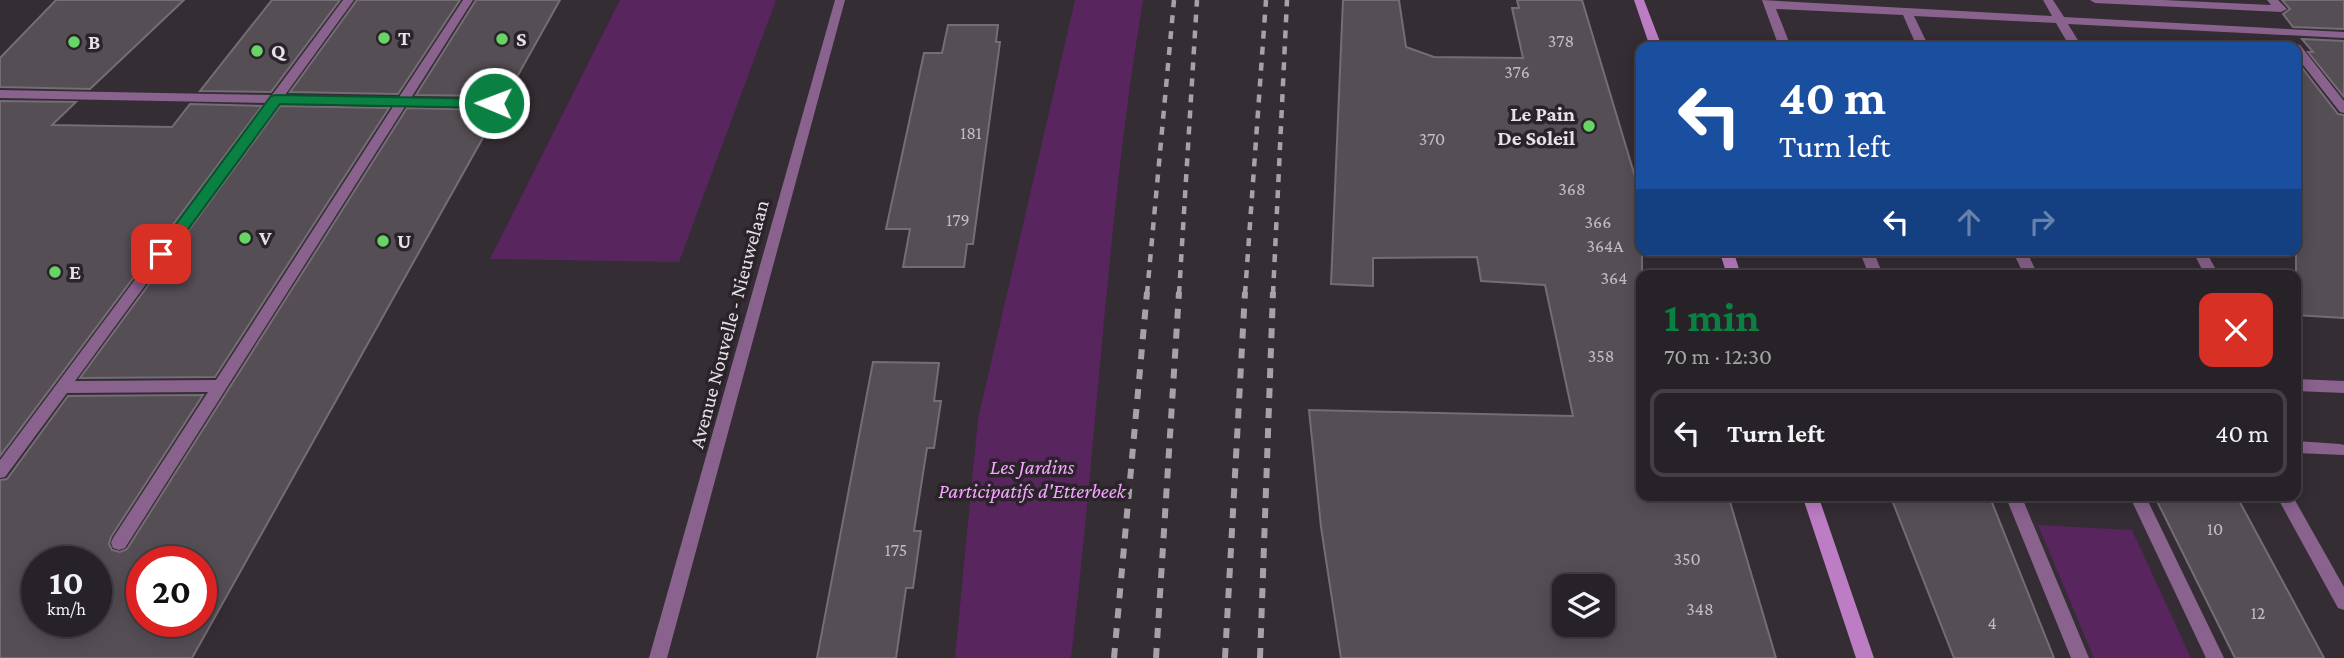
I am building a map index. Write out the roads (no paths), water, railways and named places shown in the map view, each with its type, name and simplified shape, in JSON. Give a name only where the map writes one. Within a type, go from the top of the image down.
[{"type":"main road","points":[[1639,0],[1654,42]]},
{"type":"main road","points":[[1812,501],[1865,658]]},
{"type":"street","points":[[0,472],[349,0]]},
{"type":"street","points":[[119,543],[468,0]]},
{"type":"street","name":"Avenue Nouvelle - Nieuwelaan","points":[[658,658],[840,0]]},
{"type":"street","points":[[2048,0],[2073,42]]},
{"type":"street","points":[[2095,0],[2250,4],[2281,9],[2272,0]]},
{"type":"street","points":[[1783,42],[1767,2],[2344,35]]},
{"type":"street","points":[[2250,4],[2289,42]]},
{"type":"street","points":[[1906,10],[1921,42]]},
{"type":"street","points":[[2301,54],[2344,109]]},
{"type":"street","points":[[0,94],[494,103]]},
{"type":"street","points":[[2301,385],[2344,387]]},
{"type":"street","points":[[63,387],[219,386]]},
{"type":"street","points":[[2301,447],[2340,450]]},
{"type":"street","points":[[2015,501],[2080,658]]},
{"type":"street","points":[[2140,501],[2215,658]]},
{"type":"street","points":[[2287,501],[2344,603]]},
{"type":"railway","points":[[1147,294],[1174,0]]},
{"type":"railway","points":[[1179,294],[1197,0]]},
{"type":"railway","points":[[1245,294],[1266,0]]},
{"type":"railway","points":[[1273,294],[1287,0]]},
{"type":"railway","points":[[1114,658],[1147,292]]},
{"type":"railway","points":[[1156,658],[1179,292]]},
{"type":"railway","points":[[1225,658],[1245,292]]},
{"type":"railway","points":[[1260,658],[1273,292]]},
{"type":"place","name":"T","points":[[384,38]]},
{"type":"place","name":"S","points":[[502,39]]},
{"type":"place","name":"B","points":[[74,42]]},
{"type":"place","name":"Q","points":[[257,51]]},
{"type":"place","name":"Le Pain De Soleil","points":[[1589,126]]},
{"type":"place","name":"V","points":[[245,238]]},
{"type":"place","name":"U","points":[[383,241]]},
{"type":"place","name":"E","points":[[55,272]]},
{"type":"park label","name":"Les Jardins Participatifs d'Etterbeek","points":[[1032,479]]}]
